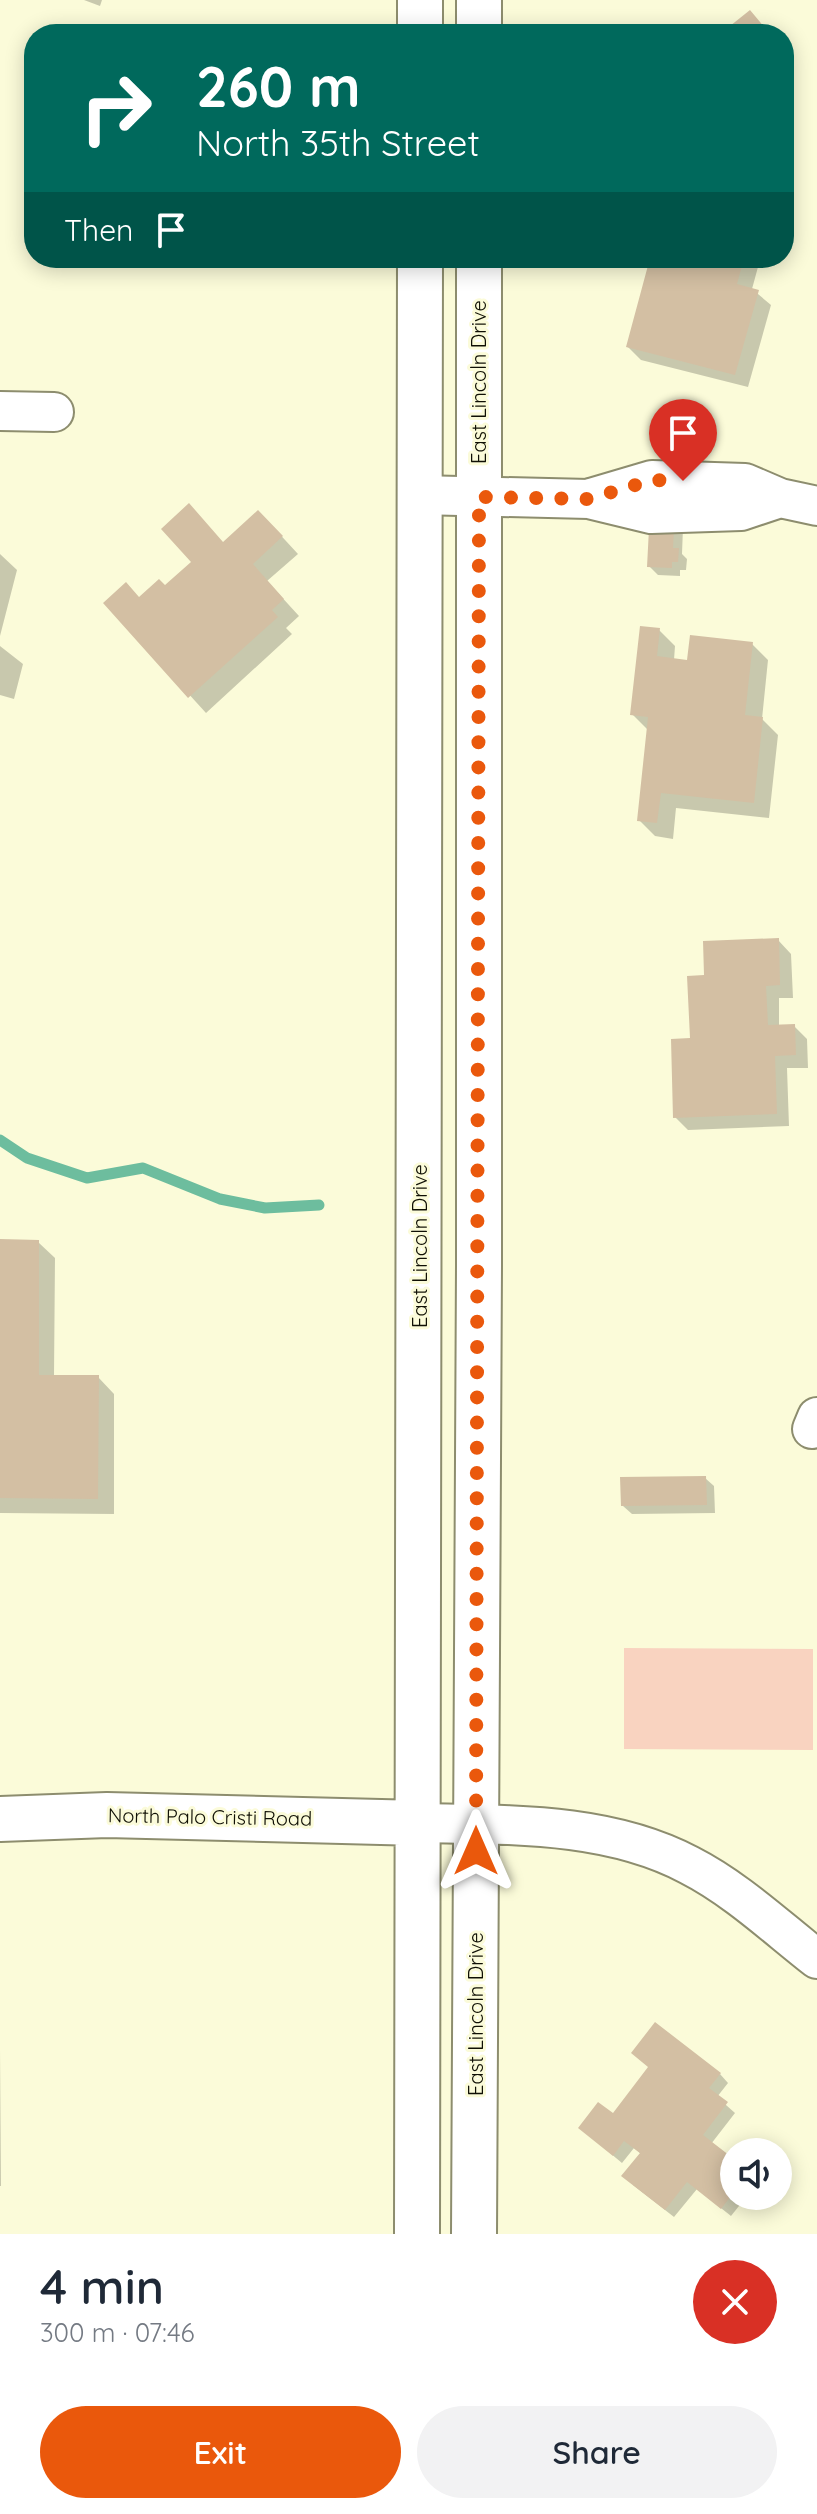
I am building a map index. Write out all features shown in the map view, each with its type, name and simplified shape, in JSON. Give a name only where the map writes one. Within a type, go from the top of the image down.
[{"type":"main road","points":[[420,0],[420,24]]},
{"type":"main road","points":[[479,0],[479,24]]},
{"type":"main road","name":"East Lincoln Drive","points":[[417,2234],[420,268]]},
{"type":"main road","name":"East Lincoln Drive","points":[[474,2234],[479,268]]},
{"type":"main road","name":"North Palo Cristi Road","points":[[0,1819],[107,1815],[420,1823]]},
{"type":"street","points":[[0,411],[54,412]]},
{"type":"street","points":[[419,495],[589,499],[651,514],[741,511],[780,498],[817,506]]},
{"type":"street","points":[[420,1823],[574,1831],[620,1839],[659,1852],[710,1877],[817,1959]]},
{"type":"shaded area","points":[[624,1648],[813,1649],[813,1750],[624,1749]]},
{"type":"building","points":[[750,10],[762,24],[732,24]]},
{"type":"building","points":[[647,268],[741,268],[737,284],[759,290],[735,375],[626,347]]},
{"type":"building","points":[[651,490],[676,490],[673,548],[679,548],[678,562],[672,562],[672,568],[647,567]]},
{"type":"building","points":[[189,503],[223,542],[258,510],[283,536],[253,564],[284,599],[272,610],[278,617],[188,698],[103,603],[126,582],[139,597],[159,579],[165,585],[191,562],[161,529]]},
{"type":"building","points":[[640,626],[660,628],[657,656],[687,660],[690,635],[753,642],[745,715],[763,717],[754,803],[661,793],[657,823],[637,821],[648,717],[630,715]]},
{"type":"building","points":[[779,938],[780,985],[766,986],[768,1025],[795,1024],[796,1055],[775,1056],[777,1114],[673,1118],[671,1039],[690,1038],[687,976],[704,975],[703,941]]},
{"type":"building","points":[[0,1239],[39,1240],[39,1375],[99,1375],[98,1499],[0,1498]]},
{"type":"building","points":[[706,1476],[707,1505],[621,1506],[620,1477]]},
{"type":"building","points":[[655,2022],[721,2073],[709,2088],[728,2102],[703,2135],[720,2148],[720,2208],[687,2182],[665,2210],[621,2176],[640,2153],[624,2141],[613,2156],[578,2128],[598,2102],[613,2113],[648,2067],[631,2053]]},
{"type":"waterway","points":[[0,1140],[27,1158],[87,1178],[143,1168],[220,1199],[265,1208],[319,1205]]},
{"type":"route","points":[[476,1851],[479,497],[589,499],[652,480],[683,481]]}]
